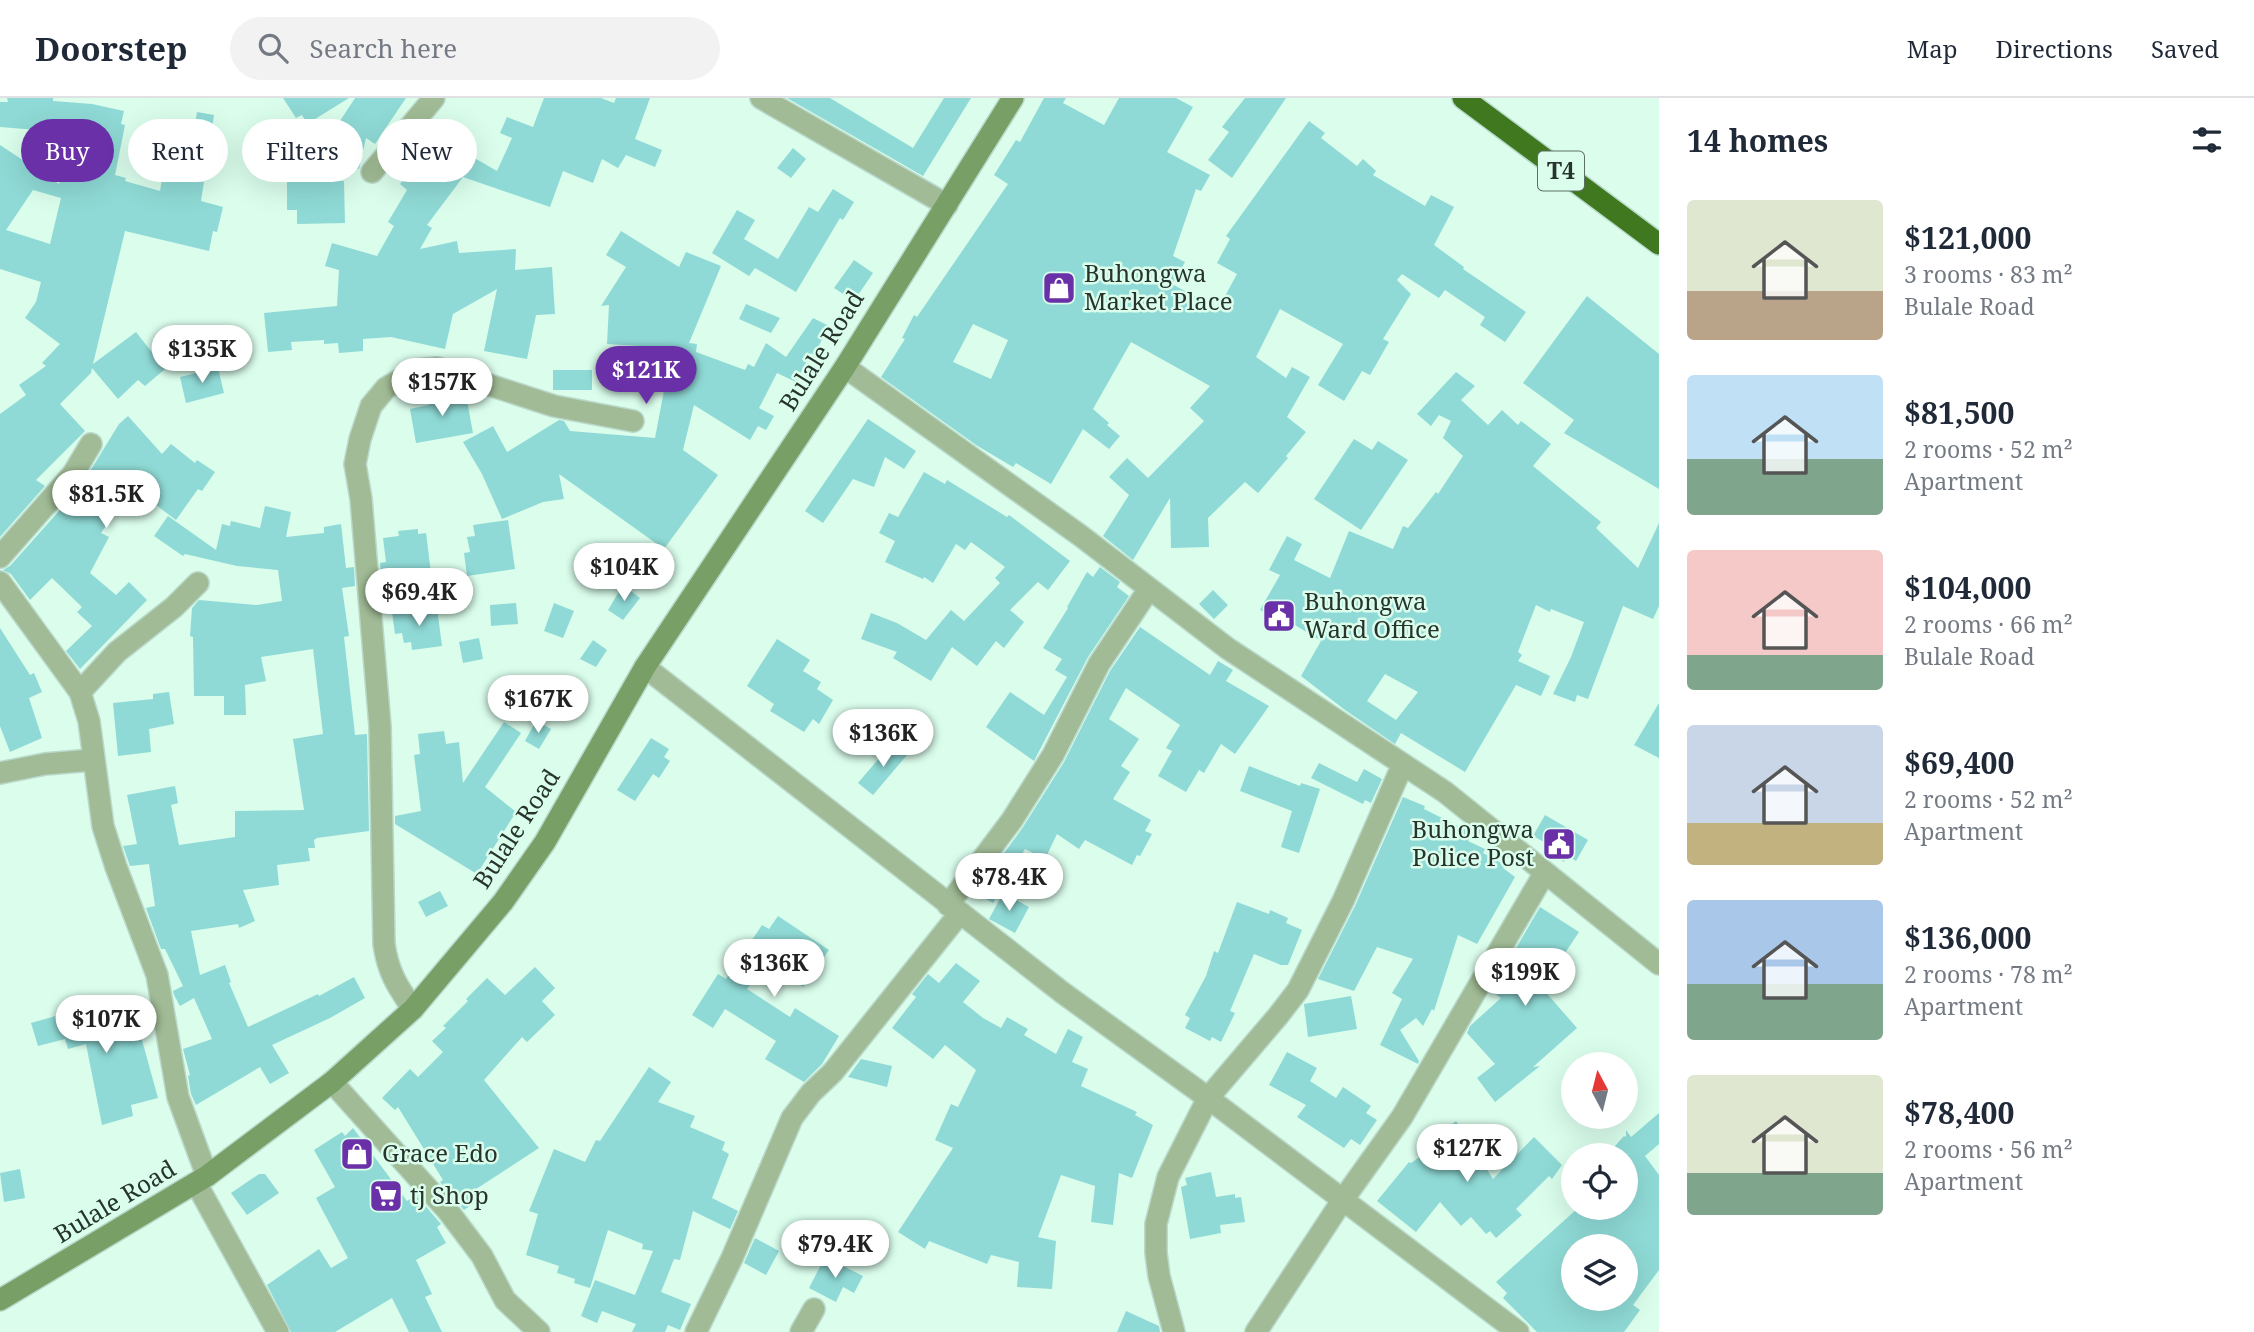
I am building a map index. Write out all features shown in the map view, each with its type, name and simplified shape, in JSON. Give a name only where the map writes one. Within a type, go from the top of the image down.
[{"type":"highway","name":"T4","points":[[1463,98],[1659,244]]},
{"type":"street","points":[[372,172],[434,98]]},
{"type":"street","points":[[761,98],[947,205]]},
{"type":"street","name":"Bulale Road","points":[[0,1300],[202,1180],[332,1082],[413,1009],[503,902],[545,842],[645,667],[845,367],[1013,98]]},
{"type":"street","points":[[845,367],[1081,536],[1227,648],[1445,792],[1659,964]]},
{"type":"street","points":[[413,1009],[396,985],[387,966],[384,944],[380,726],[361,499],[355,464],[371,406],[386,388],[399,380],[417,370],[437,368],[554,406],[633,421]]},
{"type":"street","points":[[0,557],[66,484],[91,444]]},
{"type":"street","points":[[0,582],[80,692],[89,722],[103,826],[157,975],[178,1097],[202,1180],[278,1332]]},
{"type":"street","points":[[80,692],[117,652],[174,607],[198,583]]},
{"type":"street","points":[[696,1332],[732,1258],[792,1118],[811,1093],[840,1063],[954,909],[1053,755],[1099,664],[1149,589]]},
{"type":"street","points":[[645,667],[1063,993],[1208,1098],[1518,1332]]},
{"type":"street","points":[[0,773],[45,764],[92,760]]},
{"type":"street","points":[[1174,1332],[1158,1276],[1156,1224],[1168,1177],[1208,1098],[1298,990],[1343,901],[1403,764]]},
{"type":"street","points":[[1256,1332],[1342,1201],[1402,1117],[1544,874]]},
{"type":"street","points":[[332,1082],[447,1211],[482,1256],[505,1300],[539,1332]]},
{"type":"street","points":[[801,1332],[814,1309]]},
{"type":"building","points":[[7,98],[53,98],[53,101],[92,104],[124,111],[121,124],[125,125],[115,175],[126,178],[125,181],[160,191],[161,182],[204,182],[201,201],[223,207],[217,232],[213,231],[209,251],[125,231],[93,364],[136,332],[165,369],[145,386],[138,380],[118,399],[92,368],[91,373],[60,404],[85,431],[36,480],[45,486],[0,537],[0,414],[26,395],[19,385],[46,366],[42,363],[60,344],[25,318],[36,302],[41,282],[0,269],[0,145],[21,159],[21,182],[114,182],[114,119],[21,119],[21,129],[0,127],[0,102],[8,102]],"holes":[[[33,190],[61,198],[50,244],[6,230]]]},
{"type":"building","points":[[283,98],[349,98],[315,119],[304,119],[302,115],[296,118]]},
{"type":"building","points":[[355,98],[406,98],[392,119],[377,119],[377,141],[375,144],[366,138],[363,151],[363,119],[341,119]]},
{"type":"building","points":[[544,98],[601,98],[614,103],[616,98],[650,98],[635,139],[662,150],[655,167],[626,155],[618,168],[602,159],[593,183],[563,171],[550,207],[477,182],[477,159],[497,171],[512,138],[500,133],[507,117],[533,127]]},
{"type":"building","points":[[787,98],[830,98],[913,148],[944,98],[971,98],[923,176]]},
{"type":"building","points":[[1044,98],[1066,98],[1063,103],[1104,125],[1119,98],[1176,98],[1193,107],[1167,152],[1210,175],[1201,191],[1196,189],[1173,256],[1185,262],[1172,284],[1218,309],[1237,274],[1217,263],[1230,239],[1226,236],[1309,121],[1325,133],[1321,138],[1357,166],[1363,159],[1376,171],[1373,175],[1425,206],[1431,195],[1454,207],[1434,245],[1464,267],[1463,269],[1526,312],[1505,342],[1480,325],[1485,317],[1445,290],[1439,298],[1402,274],[1397,280],[1411,294],[1383,339],[1389,342],[1370,375],[1362,371],[1344,401],[1318,385],[1343,344],[1280,309],[1256,357],[1286,378],[1292,367],[1310,377],[1287,417],[1306,432],[1258,493],[1245,482],[1208,518],[1209,547],[1171,548],[1170,498],[1133,560],[1103,536],[1129,495],[1109,477],[1127,458],[1148,478],[1204,421],[1190,408],[1210,386],[1131,342],[1093,409],[1120,436],[1109,449],[1083,429],[1051,484],[1016,463],[1013,467],[976,445],[881,377],[905,339],[902,338],[914,315],[917,317],[1008,184],[994,175],[1016,140],[1020,142]],"holes":[[[973,324],[1008,340],[991,379],[953,362]]]},
{"type":"building","points":[[1245,98],[1286,98],[1232,178],[1208,160],[1229,132],[1222,127]]},
{"type":"building","points":[[197,112],[214,115],[213,119],[196,119]]},
{"type":"building","points":[[793,148],[806,159],[791,178],[777,168]]},
{"type":"building","points":[[287,182],[344,182],[345,223],[297,224],[297,210],[287,210]]},
{"type":"building","points":[[459,182],[427,225],[432,228],[420,249],[457,241],[459,253],[516,249],[515,270],[552,267],[555,314],[536,315],[527,359],[484,351],[497,289],[453,314],[445,349],[391,337],[363,339],[363,351],[339,353],[338,343],[324,344],[324,340],[291,342],[292,350],[268,352],[264,313],[337,306],[339,270],[325,266],[332,243],[377,256],[394,226],[388,222],[407,190],[400,184]]},
{"type":"building","points":[[833,189],[854,202],[843,220],[840,218],[796,292],[755,268],[749,276],[712,253],[737,210],[755,220],[744,239],[778,259],[809,207],[818,212]]},
{"type":"building","points":[[621,231],[679,267],[686,252],[721,266],[689,343],[697,344],[696,352],[745,370],[748,364],[754,367],[766,343],[786,357],[813,318],[829,326],[796,382],[777,373],[759,408],[774,416],[766,430],[758,426],[750,440],[694,405],[683,450],[718,475],[664,549],[559,474],[564,499],[543,502],[502,519],[482,474],[463,442],[493,426],[507,452],[559,420],[564,421],[570,431],[655,438],[672,348],[607,344],[609,305],[601,306],[626,267],[606,255]]},
{"type":"building","points":[[854,260],[873,273],[854,301],[834,288]]},
{"type":"building","points":[[1587,296],[1659,354],[1659,489],[1564,433],[1574,420],[1523,383]]},
{"type":"building","points":[[746,304],[780,318],[771,333],[739,319]]},
{"type":"building","points":[[218,368],[224,393],[186,403],[180,377]]},
{"type":"building","points":[[553,370],[592,370],[592,390],[553,390]]},
{"type":"building","points":[[1456,372],[1475,386],[1461,400],[1488,425],[1502,410],[1518,425],[1521,421],[1551,444],[1533,466],[1601,522],[1596,528],[1638,568],[1659,523],[1659,606],[1653,619],[1623,606],[1588,699],[1577,695],[1575,702],[1553,694],[1584,622],[1536,605],[1518,652],[1522,655],[1518,661],[1550,676],[1541,696],[1516,685],[1465,772],[1401,733],[1395,744],[1301,676],[1321,641],[1290,622],[1288,625],[1260,610],[1280,575],[1269,570],[1287,536],[1302,544],[1294,560],[1330,578],[1349,531],[1393,549],[1403,526],[1408,528],[1436,492],[1438,494],[1463,456],[1443,438],[1451,421],[1439,415],[1431,426],[1417,414]],"holes":[[[1385,674],[1418,692],[1396,720],[1367,701]]]},
{"type":"building","points":[[448,390],[450,398],[466,395],[473,433],[416,443],[410,409],[429,405],[427,394]]},
{"type":"building","points":[[128,416],[162,454],[171,444],[195,463],[197,460],[215,472],[202,491],[198,489],[176,520],[132,487],[101,533],[109,537],[90,573],[116,595],[129,582],[147,600],[80,669],[66,651],[92,626],[77,612],[82,607],[52,578],[30,600],[11,574],[3,570],[10,566],[67,502],[84,481],[119,424]]},
{"type":"building","points":[[868,419],[916,451],[904,469],[885,457],[874,487],[853,479],[823,523],[805,511]]},
{"type":"building","points":[[1354,439],[1372,450],[1378,441],[1408,460],[1361,530],[1314,499]]},
{"type":"building","points":[[924,472],[945,484],[947,480],[1007,517],[1009,515],[1070,561],[1048,590],[1038,582],[1010,610],[1024,622],[1004,648],[996,641],[977,666],[952,647],[931,681],[893,658],[897,652],[861,639],[871,613],[897,623],[926,640],[951,610],[964,621],[1000,583],[995,578],[1005,567],[971,542],[965,550],[956,544],[933,583],[885,562],[895,541],[879,533],[889,513],[898,517]]},
{"type":"building","points":[[265,506],[291,512],[286,537],[324,533],[324,527],[341,524],[346,568],[354,567],[355,586],[342,588],[349,636],[344,637],[355,735],[367,734],[369,831],[317,838],[314,840],[315,848],[308,848],[310,861],[277,865],[279,885],[243,890],[255,921],[239,928],[238,924],[191,931],[200,975],[225,965],[231,982],[229,983],[248,1027],[318,994],[319,996],[354,977],[365,998],[272,1045],[289,1073],[270,1084],[260,1067],[196,1105],[191,1094],[190,1075],[183,1049],[212,1039],[194,998],[180,1006],[174,995],[173,991],[183,986],[165,949],[161,949],[146,908],[155,906],[149,864],[130,866],[123,846],[137,844],[127,795],[175,786],[178,803],[171,805],[179,845],[235,837],[235,811],[304,810],[293,739],[323,734],[313,649],[261,657],[266,681],[245,685],[246,715],[224,715],[224,696],[194,696],[193,637],[190,636],[192,608],[199,600],[257,605],[282,601],[278,570],[237,566],[185,554],[183,556],[154,536],[168,516],[216,550],[222,524],[230,526],[231,521],[260,528]]},
{"type":"building","points":[[508,520],[515,569],[467,576],[464,553],[470,552],[467,537],[475,536],[473,525]]},
{"type":"building","points":[[418,529],[418,534],[426,533],[432,581],[382,588],[380,563],[386,562],[383,538],[399,536],[398,531]]},
{"type":"building","points":[[1100,567],[1120,582],[1117,587],[1129,596],[1088,657],[1034,761],[986,727],[1010,692],[1044,715],[1067,677],[1055,670],[1062,659],[1043,648],[1087,572],[1093,577]]},
{"type":"building","points":[[623,585],[640,598],[623,620],[608,610]]},
{"type":"building","points":[[1213,590],[1228,605],[1214,619],[1199,604]]},
{"type":"building","points":[[516,603],[518,624],[491,626],[490,605]]},
{"type":"building","points":[[554,603],[574,611],[563,638],[544,631]]},
{"type":"building","points":[[437,608],[442,646],[412,650],[411,642],[404,643],[402,633],[395,634],[392,612]]},
{"type":"building","points":[[1140,627],[1210,675],[1218,661],[1233,670],[1226,681],[1269,706],[1235,754],[1221,744],[1204,773],[1199,770],[1186,792],[1158,776],[1172,751],[1166,748],[1180,725],[1126,688],[1109,719],[1139,739],[1121,766],[1130,772],[1113,799],[1151,820],[1145,831],[1152,834],[1140,856],[1137,855],[1132,865],[1085,840],[1079,849],[1057,834],[1045,859],[1025,849],[993,903],[975,893],[1023,827],[1064,762],[1110,671]]},
{"type":"building","points":[[0,628],[30,675],[34,673],[42,692],[29,698],[42,738],[10,752],[0,726]]},
{"type":"building","points":[[479,638],[483,659],[463,663],[459,642]]},
{"type":"building","points":[[777,639],[810,660],[803,671],[821,682],[817,689],[833,700],[819,724],[813,719],[804,732],[770,711],[774,704],[747,686]]},
{"type":"building","points":[[593,640],[607,650],[596,667],[580,659]]},
{"type":"building","points":[[169,692],[174,724],[149,729],[151,752],[118,756],[113,703],[153,699],[153,694]]},
{"type":"building","points":[[1659,703],[1659,758],[1634,745]]},
{"type":"building","points":[[536,721],[551,729],[539,749],[525,741]]},
{"type":"building","points":[[504,722],[521,733],[485,787],[516,812],[477,874],[395,824],[395,816],[421,811],[414,755],[420,754],[418,734],[444,731],[446,744],[459,742],[463,783]]},
{"type":"building","points":[[651,738],[669,749],[664,757],[670,761],[659,778],[653,774],[635,801],[617,790]]},
{"type":"building","points":[[892,743],[907,755],[873,795],[858,783]]},
{"type":"building","points":[[1319,763],[1357,782],[1364,769],[1382,779],[1371,803],[1365,800],[1363,804],[1311,778]]},
{"type":"building","points":[[1249,766],[1300,786],[1301,783],[1320,789],[1299,853],[1281,847],[1292,811],[1240,791]]},
{"type":"building","points":[[1403,797],[1425,806],[1424,809],[1472,833],[1468,841],[1485,849],[1483,853],[1505,865],[1503,868],[1515,877],[1477,944],[1458,935],[1434,1011],[1432,1009],[1423,1026],[1416,1018],[1400,1030],[1419,1061],[1418,1064],[1380,1045],[1402,999],[1392,993],[1413,959],[1377,947],[1354,991],[1318,979],[1355,906]]},
{"type":"building","points":[[1545,815],[1588,840],[1576,861],[1568,856],[1564,862],[1548,852],[1551,846],[1533,836]]},
{"type":"building","points":[[440,891],[448,906],[426,917],[418,902]]},
{"type":"building","points":[[1003,893],[1029,907],[1015,933],[989,919]]},
{"type":"building","points":[[1237,902],[1269,914],[1270,910],[1288,918],[1286,923],[1302,930],[1288,965],[1281,965],[1254,954],[1230,1011],[1235,1013],[1221,1042],[1212,1037],[1210,1041],[1185,1028],[1190,1018],[1185,1015],[1206,976],[1214,951],[1218,953]]},
{"type":"building","points":[[1540,907],[1579,932],[1542,988],[1577,1028],[1533,1067],[1540,1066],[1495,1102],[1477,1078],[1495,1064],[1467,1033],[1470,1026],[1501,998],[1491,991]]},
{"type":"building","points":[[778,916],[829,950],[803,987],[766,962],[747,989],[790,1017],[795,1008],[839,1036],[822,1064],[804,1082],[765,1059],[776,1041],[725,1009],[713,1028],[692,1015],[718,974],[726,979],[762,925],[769,929]]},
{"type":"building","points":[[956,963],[980,981],[963,1002],[1001,1028],[1007,1017],[1028,1029],[1024,1035],[1056,1054],[1068,1029],[1083,1037],[1072,1062],[1088,1069],[1081,1086],[1137,1112],[1135,1115],[1153,1125],[1132,1178],[1119,1173],[1113,1225],[1091,1222],[1095,1186],[1061,1175],[1038,1237],[1056,1241],[1052,1289],[1017,1287],[1019,1262],[991,1255],[987,1264],[929,1241],[925,1249],[898,1232],[953,1148],[935,1140],[951,1104],[958,1107],[976,1070],[945,1045],[933,1059],[892,1028],[916,997],[912,994],[928,974],[939,983]]},
{"type":"building","points":[[535,967],[555,988],[542,1001],[555,1015],[527,1042],[522,1037],[484,1080],[539,1148],[473,1191],[479,1200],[464,1210],[440,1182],[443,1180],[398,1107],[395,1110],[382,1098],[410,1069],[418,1077],[443,1052],[432,1041],[487,978],[505,995]]},
{"type":"building","points":[[1351,996],[1357,1029],[1308,1037],[1304,1004]]},
{"type":"building","points":[[126,999],[133,1034],[140,1033],[158,1098],[131,1105],[133,1116],[102,1125],[86,1044],[68,1049],[65,1039],[38,1046],[31,1023]]},
{"type":"building","points":[[1287,1052],[1317,1068],[1310,1081],[1336,1098],[1343,1087],[1371,1106],[1366,1113],[1377,1120],[1360,1145],[1351,1139],[1344,1148],[1297,1117],[1306,1105],[1269,1085]]},
{"type":"building","points":[[861,1059],[892,1066],[887,1087],[848,1077]]},
{"type":"building","points":[[649,1067],[671,1082],[658,1102],[695,1116],[690,1127],[725,1142],[722,1150],[729,1154],[712,1198],[738,1211],[730,1229],[693,1211],[680,1260],[674,1259],[661,1292],[691,1304],[680,1330],[668,1325],[665,1332],[632,1332],[636,1324],[602,1311],[597,1323],[581,1316],[595,1280],[635,1295],[653,1251],[642,1249],[643,1244],[608,1230],[590,1288],[557,1273],[559,1266],[526,1255],[538,1214],[529,1211],[554,1149],[585,1162],[596,1140],[600,1141]]},
{"type":"building","points":[[1659,1113],[1659,1144],[1645,1156],[1659,1175],[1659,1270],[1638,1298],[1638,1234],[1561,1234],[1561,1311],[1640,1310],[1624,1332],[1537,1332],[1503,1298],[1507,1293],[1496,1282],[1565,1220],[1638,1220],[1638,1143],[1618,1143],[1626,1137],[1626,1130],[1631,1137]]},
{"type":"building","points":[[1456,1121],[1493,1179],[1534,1137],[1561,1166],[1552,1179],[1549,1176],[1516,1209],[1522,1215],[1496,1238],[1490,1231],[1486,1234],[1471,1217],[1461,1226],[1440,1202],[1416,1232],[1377,1201],[1409,1162],[1436,1146],[1431,1140]]},
{"type":"building","points":[[353,1128],[407,1201],[416,1195],[441,1224],[437,1227],[446,1243],[416,1260],[432,1294],[425,1297],[442,1332],[409,1332],[392,1298],[335,1332],[291,1332],[267,1285],[319,1249],[331,1268],[348,1258],[316,1198],[335,1187],[314,1150],[342,1132],[345,1136]]},
{"type":"building","points":[[20,1169],[25,1198],[4,1202],[0,1173]]},
{"type":"building","points":[[1211,1172],[1216,1197],[1235,1194],[1235,1198],[1241,1197],[1245,1222],[1220,1225],[1221,1233],[1190,1239],[1181,1187],[1187,1185],[1185,1178]]},
{"type":"building","points":[[259,1174],[265,1174],[279,1193],[247,1215],[231,1193]]},
{"type":"building","points":[[755,1238],[779,1251],[766,1275],[744,1263]]},
{"type":"building","points":[[825,1257],[863,1276],[854,1293],[843,1287],[836,1302],[809,1288]]},
{"type":"building","points":[[1126,1311],[1159,1326],[1160,1332],[1117,1332]]},
{"type":"place","name":"Buhongwa Market Place","points":[[1059,288]]},
{"type":"place","name":"Buhongwa Ward Office","points":[[1279,616]]},
{"type":"place","name":"Buhongwa Police Post","points":[[1559,844]]},
{"type":"place","name":"Grace Edo","points":[[357,1154]]},
{"type":"place","name":"tj Shop","points":[[386,1196]]}]
